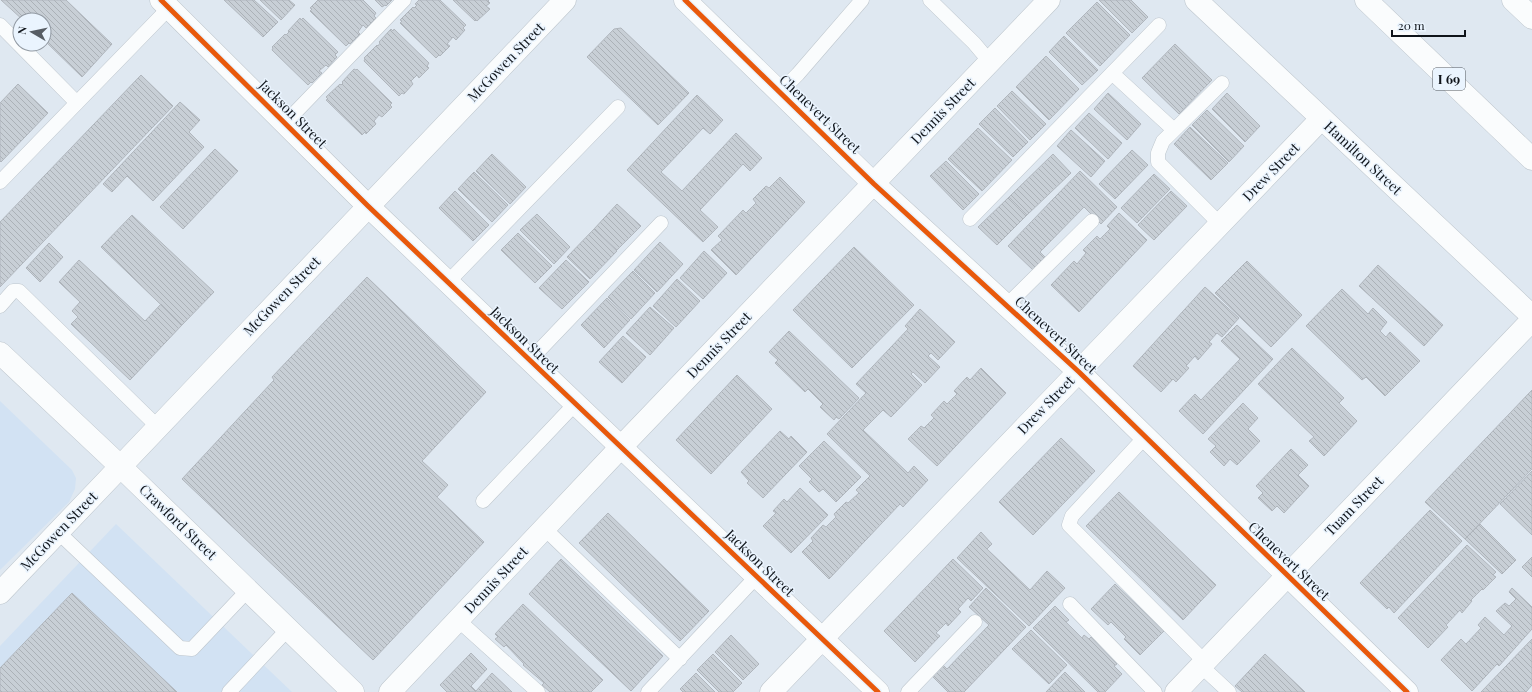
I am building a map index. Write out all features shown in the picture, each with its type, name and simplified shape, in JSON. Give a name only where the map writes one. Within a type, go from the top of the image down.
[{"type":"main road","name":"McGowen Street","points":[[0,593],[565,0]]},
{"type":"main road","name":"Chenevert Street","points":[[685,0],[874,184],[1079,372],[1407,692]]},
{"type":"main road","name":"Dennis Street","points":[[390,692],[621,447],[1049,0]]},
{"type":"main road","name":"Hamilton Street","points":[[1196,0],[1532,316]]},
{"type":"main road","name":"I 69","points":[[1366,0],[1532,159]]},
{"type":"main road","points":[[1513,0],[1532,18]]},
{"type":"main road","name":"Jackson Street","points":[[165,4],[368,206],[878,692]]},
{"type":"main road","name":"Drew Street","points":[[771,692],[1321,119]]},
{"type":"main road","name":"Tuam Street","points":[[1176,692],[1532,320]]},
{"type":"main road","name":"Crawford Street","points":[[0,353],[120,466],[353,692]]},
{"type":"lane","points":[[285,123],[404,0]]},
{"type":"lane","points":[[780,92],[798,74],[862,0]]},
{"type":"lane","points":[[930,0],[974,43],[990,62]]},
{"type":"lane","points":[[0,182],[77,103],[165,4]]},
{"type":"lane","points":[[0,25],[77,103]]},
{"type":"lane","points":[[970,219],[1159,26]]},
{"type":"lane","points":[[1112,73],[1174,130]]},
{"type":"lane","points":[[1220,224],[1158,162],[1158,153],[1163,141],[1222,83]]},
{"type":"lane","points":[[448,282],[618,107]]},
{"type":"lane","points":[[1007,305],[1092,221]]},
{"type":"lane","points":[[530,360],[661,223]]},
{"type":"lane","points":[[0,306],[13,291],[19,291],[158,427]]},
{"type":"lane","points":[[483,501],[575,404]]},
{"type":"lane","points":[[1145,436],[1072,516],[1069,526],[1229,692]]},
{"type":"lane","points":[[544,529],[680,659]]},
{"type":"lane","points":[[58,532],[180,648],[192,649],[248,590]]},
{"type":"lane","points":[[648,692],[757,576]]},
{"type":"lane","points":[[1070,604],[1155,692]]},
{"type":"lane","points":[[458,620],[538,692]]},
{"type":"lane","points":[[908,692],[975,622]]},
{"type":"lane","points":[[229,692],[288,629]]},
{"type":"shaded area","points":[[0,401],[72,470],[76,478],[75,489],[69,502],[0,570]]},
{"type":"shaded area","points":[[116,524],[292,692],[0,692],[0,646]]},
{"type":"building","points":[[1,0],[66,0],[112,44],[82,77],[52,48],[52,12],[14,12]]},
{"type":"building","points":[[224,0],[254,0],[278,22],[263,37]]},
{"type":"building","points":[[260,0],[289,0],[295,5],[281,20]]},
{"type":"building","points":[[318,0],[363,0],[376,13],[374,16],[376,18],[366,28],[363,25],[358,32],[360,34],[346,46],[310,11],[312,9],[310,8]]},
{"type":"building","points":[[375,0],[392,0],[386,6],[385,5],[382,7]]},
{"type":"building","points":[[419,0],[440,0],[466,25],[463,28],[465,30],[456,40],[453,37],[447,44],[450,46],[436,58],[400,23],[402,21],[400,20],[417,5],[415,4]]},
{"type":"building","points":[[453,0],[489,0],[488,1],[490,3],[486,6],[490,9],[477,21],[475,21]]},
{"type":"building","points":[[1099,0],[1131,0],[1148,17],[1132,33]]},
{"type":"building","points":[[1097,2],[1130,35],[1100,66],[1066,33]]},
{"type":"building","points":[[300,18],[301,20],[303,18],[338,52],[335,55],[337,57],[328,67],[326,65],[319,71],[322,73],[308,85],[272,50],[272,47],[289,32],[288,31]]},
{"type":"building","points":[[621,28],[689,93],[658,125],[587,57],[614,29]]},
{"type":"building","points":[[391,29],[393,31],[394,29],[429,63],[427,66],[429,68],[419,78],[417,75],[411,81],[413,84],[404,94],[402,93],[399,96],[364,61],[364,58],[377,45],[378,46],[380,43],[379,42]]},
{"type":"building","points":[[1064,36],[1098,70],[1082,85],[1049,52]]},
{"type":"building","points":[[1175,44],[1212,80],[1179,114],[1142,78]]},
{"type":"building","points":[[1046,56],[1079,89],[1049,120],[1016,87]]},
{"type":"building","points":[[354,69],[357,69],[392,103],[390,105],[392,107],[382,117],[379,115],[374,121],[376,124],[366,134],[365,132],[362,135],[326,100],[328,99],[326,97],[343,83],[342,82]]},
{"type":"building","points":[[141,75],[173,106],[0,287],[0,222]]},
{"type":"building","points":[[18,84],[48,113],[1,162],[0,103]]},
{"type":"building","points":[[1012,91],[1046,124],[1030,140],[997,106]]},
{"type":"building","points":[[1108,93],[1141,124],[1127,140],[1094,109]]},
{"type":"building","points":[[1227,93],[1260,126],[1245,142],[1212,109]]},
{"type":"building","points":[[697,95],[723,120],[710,134],[703,128],[661,172],[682,191],[736,133],[762,158],[750,171],[743,164],[700,210],[718,227],[703,242],[627,170]]},
{"type":"building","points":[[180,102],[200,120],[189,132],[204,147],[153,201],[127,176],[112,192],[103,184]]},
{"type":"building","points":[[995,108],[1028,142],[1013,157],[979,124]]},
{"type":"building","points":[[1207,110],[1244,146],[1229,162],[1192,125]]},
{"type":"building","points":[[1089,113],[1122,143],[1108,159],[1075,128]]},
{"type":"building","points":[[1190,127],[1228,163],[1211,180],[1174,144]]},
{"type":"building","points":[[978,128],[1012,160],[982,191],[948,159]]},
{"type":"building","points":[[1071,130],[1105,161],[1091,177],[1057,146]]},
{"type":"building","points":[[215,149],[238,171],[183,229],[160,207]]},
{"type":"building","points":[[1132,150],[1148,165],[1115,199],[1099,184]]},
{"type":"building","points":[[492,154],[526,187],[510,204],[476,171]]},
{"type":"building","points":[[1053,154],[1071,173],[1027,215],[1009,197]]},
{"type":"building","points":[[946,161],[979,194],[963,210],[930,176]]},
{"type":"building","points":[[1080,171],[1117,207],[1101,224],[1084,207],[1040,252],[1046,258],[1034,271],[1008,246]]},
{"type":"building","points":[[474,172],[508,205],[492,222],[458,189]]},
{"type":"building","points":[[1154,174],[1170,189],[1137,223],[1121,208]]},
{"type":"building","points":[[780,177],[805,202],[736,275],[711,250],[722,240],[718,236],[743,210],[746,213],[756,203],[753,199],[766,186],[769,188]]},
{"type":"building","points":[[455,191],[489,225],[473,241],[439,208]]},
{"type":"building","points":[[1171,191],[1187,206],[1154,240],[1138,225]]},
{"type":"building","points":[[1009,197],[1027,215],[997,245],[978,227]]},
{"type":"building","points":[[617,204],[641,226],[617,250],[594,229]]},
{"type":"building","points":[[1119,213],[1147,240],[1079,312],[1051,285],[1074,261],[1077,264],[1086,253],[1083,250],[1097,236],[1100,239],[1110,229],[1107,226]]},
{"type":"building","points":[[537,214],[570,247],[554,264],[520,230]]},
{"type":"building","points":[[132,215],[214,292],[182,325],[101,247]]},
{"type":"building","points":[[594,229],[617,251],[590,279],[567,257]]},
{"type":"building","points":[[518,233],[552,266],[535,283],[501,250]]},
{"type":"building","points":[[660,242],[683,264],[657,292],[634,270]]},
{"type":"building","points":[[49,243],[63,257],[40,282],[26,268]]},
{"type":"building","points":[[854,247],[914,305],[852,368],[793,310]]},
{"type":"building","points":[[704,251],[727,273],[703,299],[680,278]]},
{"type":"building","points":[[79,260],[145,321],[161,304],[182,325],[130,380],[71,324],[78,317],[72,311],[80,302],[59,282]]},
{"type":"building","points":[[566,260],[589,282],[562,309],[539,288]]},
{"type":"building","points":[[1247,261],[1302,315],[1271,347],[1215,293]]},
{"type":"building","points":[[1378,265],[1443,325],[1424,346],[1359,286]]},
{"type":"building","points":[[633,271],[655,293],[631,319],[608,297]]},
{"type":"building","points":[[367,277],[486,392],[422,461],[448,485],[437,497],[484,542],[373,660],[182,479],[274,380],[272,377]]},
{"type":"building","points":[[677,279],[700,301],[676,327],[653,306]]},
{"type":"building","points":[[1205,287],[1239,318],[1222,337],[1217,333],[1209,342],[1212,344],[1198,360],[1195,356],[1186,366],[1189,368],[1176,382],[1173,379],[1161,392],[1133,366]]},
{"type":"building","points":[[1342,289],[1368,314],[1373,308],[1387,322],[1380,331],[1386,337],[1390,332],[1420,361],[1385,396],[1366,377],[1362,380],[1306,326]]},
{"type":"building","points":[[607,298],[630,320],[604,348],[581,325]]},
{"type":"building","points":[[650,307],[674,328],[650,355],[626,333]]},
{"type":"building","points":[[920,309],[955,342],[938,360],[931,353],[928,356],[940,367],[925,383],[913,372],[911,374],[922,385],[891,417],[883,410],[863,430],[908,473],[914,466],[928,480],[903,507],[900,504],[829,579],[802,552],[813,541],[811,538],[823,525],[826,527],[836,517],[834,514],[846,502],[848,503],[859,493],[856,490],[870,476],[827,434],[866,393],[856,384],[908,329],[905,326]]},
{"type":"building","points":[[1237,325],[1273,359],[1203,434],[1179,411],[1195,394],[1201,400],[1240,359],[1221,341]]},
{"type":"building","points":[[789,331],[859,398],[839,419],[836,417],[834,420],[820,407],[823,404],[808,389],[805,392],[775,363],[778,360],[769,352]]},
{"type":"building","points":[[623,336],[646,357],[622,383],[599,362]]},
{"type":"building","points":[[1292,348],[1344,398],[1339,403],[1357,421],[1324,456],[1309,441],[1314,437],[1258,384]]},
{"type":"building","points":[[981,368],[1006,393],[937,466],[908,439],[921,426],[924,428],[934,418],[931,415],[944,401],[947,404],[957,394],[954,391],[967,377],[970,380]]},
{"type":"building","points":[[737,375],[772,409],[711,474],[676,440]]},
{"type":"building","points":[[1532,390],[1532,469],[1465,539],[1425,502]]},
{"type":"building","points":[[1243,403],[1258,418],[1248,429],[1260,441],[1237,465],[1230,459],[1224,466],[1210,452],[1216,446],[1208,439]]},
{"type":"building","points":[[780,431],[789,439],[791,436],[807,452],[763,498],[747,483],[749,481],[741,472]]},
{"type":"building","points":[[1061,438],[1095,471],[1033,535],[999,502]]},
{"type":"building","points":[[824,441],[861,477],[836,502],[823,489],[819,492],[809,482],[812,479],[799,466]]},
{"type":"building","points":[[1291,449],[1308,465],[1298,475],[1309,486],[1284,513],[1277,506],[1272,511],[1258,498],[1263,493],[1256,486]]},
{"type":"building","points":[[1532,471],[1532,535],[1500,504]]},
{"type":"building","points":[[800,488],[828,515],[791,553],[763,526],[776,513],[773,511],[784,499],[787,502]]},
{"type":"building","points":[[1119,492],[1216,585],[1183,620],[1086,526]]},
{"type":"building","points":[[1430,510],[1462,541],[1394,613],[1389,607],[1387,609],[1360,583]]},
{"type":"building","points":[[608,513],[709,611],[680,641],[579,543]]},
{"type":"building","points":[[1480,524],[1516,560],[1502,574],[1465,539]]},
{"type":"building","points":[[981,532],[992,544],[987,549],[1030,590],[1047,571],[1065,588],[1029,626],[957,558]]},
{"type":"building","points":[[1467,545],[1496,572],[1493,575],[1496,577],[1471,600],[1472,601],[1462,613],[1460,610],[1446,625],[1448,627],[1428,648],[1398,618]]},
{"type":"building","points":[[1532,557],[1532,577],[1522,567]]},
{"type":"building","points":[[561,559],[663,656],[631,691],[529,594]]},
{"type":"building","points":[[953,559],[983,588],[971,601],[968,598],[958,609],[961,612],[948,626],[946,623],[936,633],[940,636],[915,662],[884,631]]},
{"type":"building","points":[[1115,584],[1164,631],[1140,655],[1124,639],[1126,637],[1111,622],[1108,625],[1091,609]]},
{"type":"building","points":[[986,588],[1026,627],[964,692],[948,692],[931,675],[942,664],[947,669],[989,625],[969,607]]},
{"type":"building","points":[[1512,588],[1532,607],[1532,629],[1499,666],[1497,664],[1472,691],[1441,660],[1461,639],[1466,644],[1481,628],[1478,625],[1485,617],[1504,635],[1512,626],[1496,611],[1505,603],[1509,606],[1516,599],[1509,592]]},
{"type":"building","points":[[72,593],[177,692],[0,692],[0,668]]},
{"type":"building","points":[[523,604],[603,680],[591,692],[550,692],[542,685],[544,683],[523,665],[524,664],[506,645],[504,647],[495,639],[498,637],[495,634]]},
{"type":"building","points":[[1055,606],[1069,620],[1066,622],[1082,638],[1084,635],[1089,639],[1091,637],[1117,664],[1114,666],[1122,674],[1105,692],[1098,692],[1033,628]]},
{"type":"building","points":[[1031,630],[1067,665],[1049,684],[1012,649]]},
{"type":"building","points":[[731,635],[759,664],[743,680],[715,652]]},
{"type":"building","points":[[1532,639],[1532,685],[1526,692],[1481,692]]},
{"type":"building","points":[[471,653],[487,669],[471,686],[476,691],[492,673],[512,692],[447,692],[440,685]]},
{"type":"building","points":[[713,654],[742,683],[733,692],[719,692],[697,670]]},
{"type":"building","points":[[1265,654],[1305,692],[1242,692],[1235,686]]},
{"type":"building","points":[[1065,672],[1085,692],[1046,692]]},
{"type":"building","points":[[696,673],[715,692],[683,692],[680,689]]},
{"type":"cycle path","points":[[161,0],[368,206],[878,692]]},
{"type":"cycle path","points":[[685,0],[874,184],[1079,372],[1407,692]]}]
